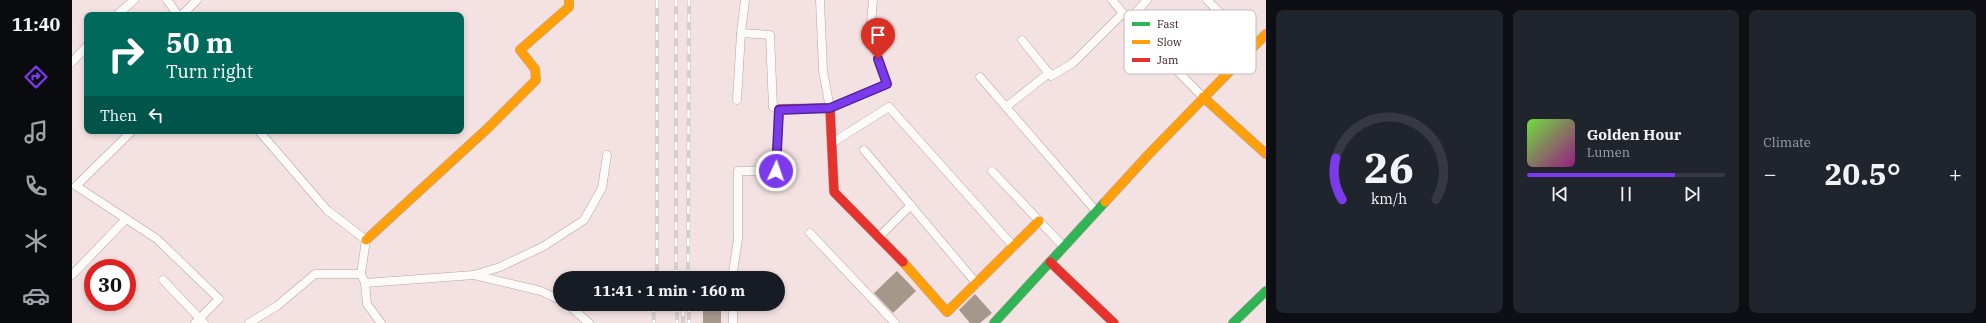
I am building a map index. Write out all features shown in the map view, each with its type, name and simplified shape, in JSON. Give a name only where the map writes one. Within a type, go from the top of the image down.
[{"type":"street","points":[[121,12],[134,0]]},
{"type":"street","points":[[167,0],[176,12]]},
{"type":"street","points":[[185,12],[197,0]]},
{"type":"street","points":[[381,323],[367,304],[365,283],[360,274],[366,240],[488,128],[536,80],[535,69],[520,50],[570,7],[569,0]]},
{"type":"street","points":[[737,100],[741,33],[745,0]]},
{"type":"street","points":[[820,0],[823,71],[830,108],[834,192],[879,237],[947,312],[1039,221]]},
{"type":"street","points":[[741,33],[770,35],[773,108],[779,110],[830,108],[887,84],[870,34],[873,0]]},
{"type":"street","points":[[1022,40],[1051,76],[1073,62],[1123,13],[1112,0]]},
{"type":"street","points":[[1138,10],[1147,0]]},
{"type":"street","points":[[1207,0],[1217,10]]},
{"type":"street","points":[[1256,44],[1266,34]]},
{"type":"street","points":[[72,62],[84,49]]},
{"type":"street","points":[[1006,107],[1049,73]]},
{"type":"street","points":[[1182,74],[1204,97],[1266,154]]},
{"type":"street","points":[[994,323],[1096,212],[1227,74]]},
{"type":"street","points":[[980,77],[1096,212]]},
{"type":"street","points":[[832,143],[889,107],[1014,247]]},
{"type":"street","points":[[733,271],[738,239],[738,171],[776,171],[779,110]]},
{"type":"street","points":[[129,134],[74,184],[126,220],[157,239],[219,299],[200,321],[163,280]]},
{"type":"street","points":[[262,134],[327,210],[366,240]]},
{"type":"street","points":[[864,150],[977,284]]},
{"type":"street","points":[[365,283],[474,275],[500,267],[544,246],[584,220],[602,188],[607,155]]},
{"type":"street","points":[[992,171],[1064,247]]},
{"type":"street","points":[[879,237],[911,205]]},
{"type":"street","points":[[72,275],[126,220]]},
{"type":"street","points":[[810,233],[895,323]]},
{"type":"street","points":[[1050,262],[1114,323]]},
{"type":"street","points":[[249,323],[277,306],[315,274],[360,274]]},
{"type":"street","points":[[474,275],[541,291],[553,297]]},
{"type":"street","points":[[1233,323],[1266,291]]},
{"type":"street","points":[[575,311],[588,323]]},
{"type":"street","points":[[733,311],[733,323]]},
{"type":"building","points":[[897,271],[916,291],[893,313],[874,293]]},
{"type":"building","points":[[975,294],[992,313],[980,323],[970,323],[959,310]]},
{"type":"building","points":[[703,311],[721,311],[721,323],[703,323]]},
{"type":"railway","points":[[657,0],[657,271]]},
{"type":"railway","points":[[676,0],[676,271]]},
{"type":"railway","points":[[688,271],[689,0]]},
{"type":"railway","points":[[653,311],[654,323]]},
{"type":"railway","points":[[677,311],[677,323]]},
{"type":"railway","points":[[683,311],[683,323]]},
{"type":"railway","points":[[689,311],[689,323]]},
{"type":"traffic: fast","points":[[994,323],[1105,202]]},
{"type":"traffic: fast","points":[[1233,323],[1266,291]]},
{"type":"traffic: slow","points":[[366,240],[488,128],[536,80],[535,69],[520,50],[569,7],[569,0]]},
{"type":"traffic: slow","points":[[1256,44],[1266,34]]},
{"type":"traffic: slow","points":[[1105,202],[1149,154],[1227,74]]},
{"type":"traffic: slow","points":[[1203,97],[1266,154]]},
{"type":"traffic: slow","points":[[903,262],[947,312],[1039,221]]},
{"type":"traffic: jam","points":[[779,109],[830,108],[834,192],[903,262]]},
{"type":"traffic: jam","points":[[1050,262],[1114,323]]},
{"type":"route","points":[[776,171],[779,110],[830,108],[887,84],[878,59]]}]
